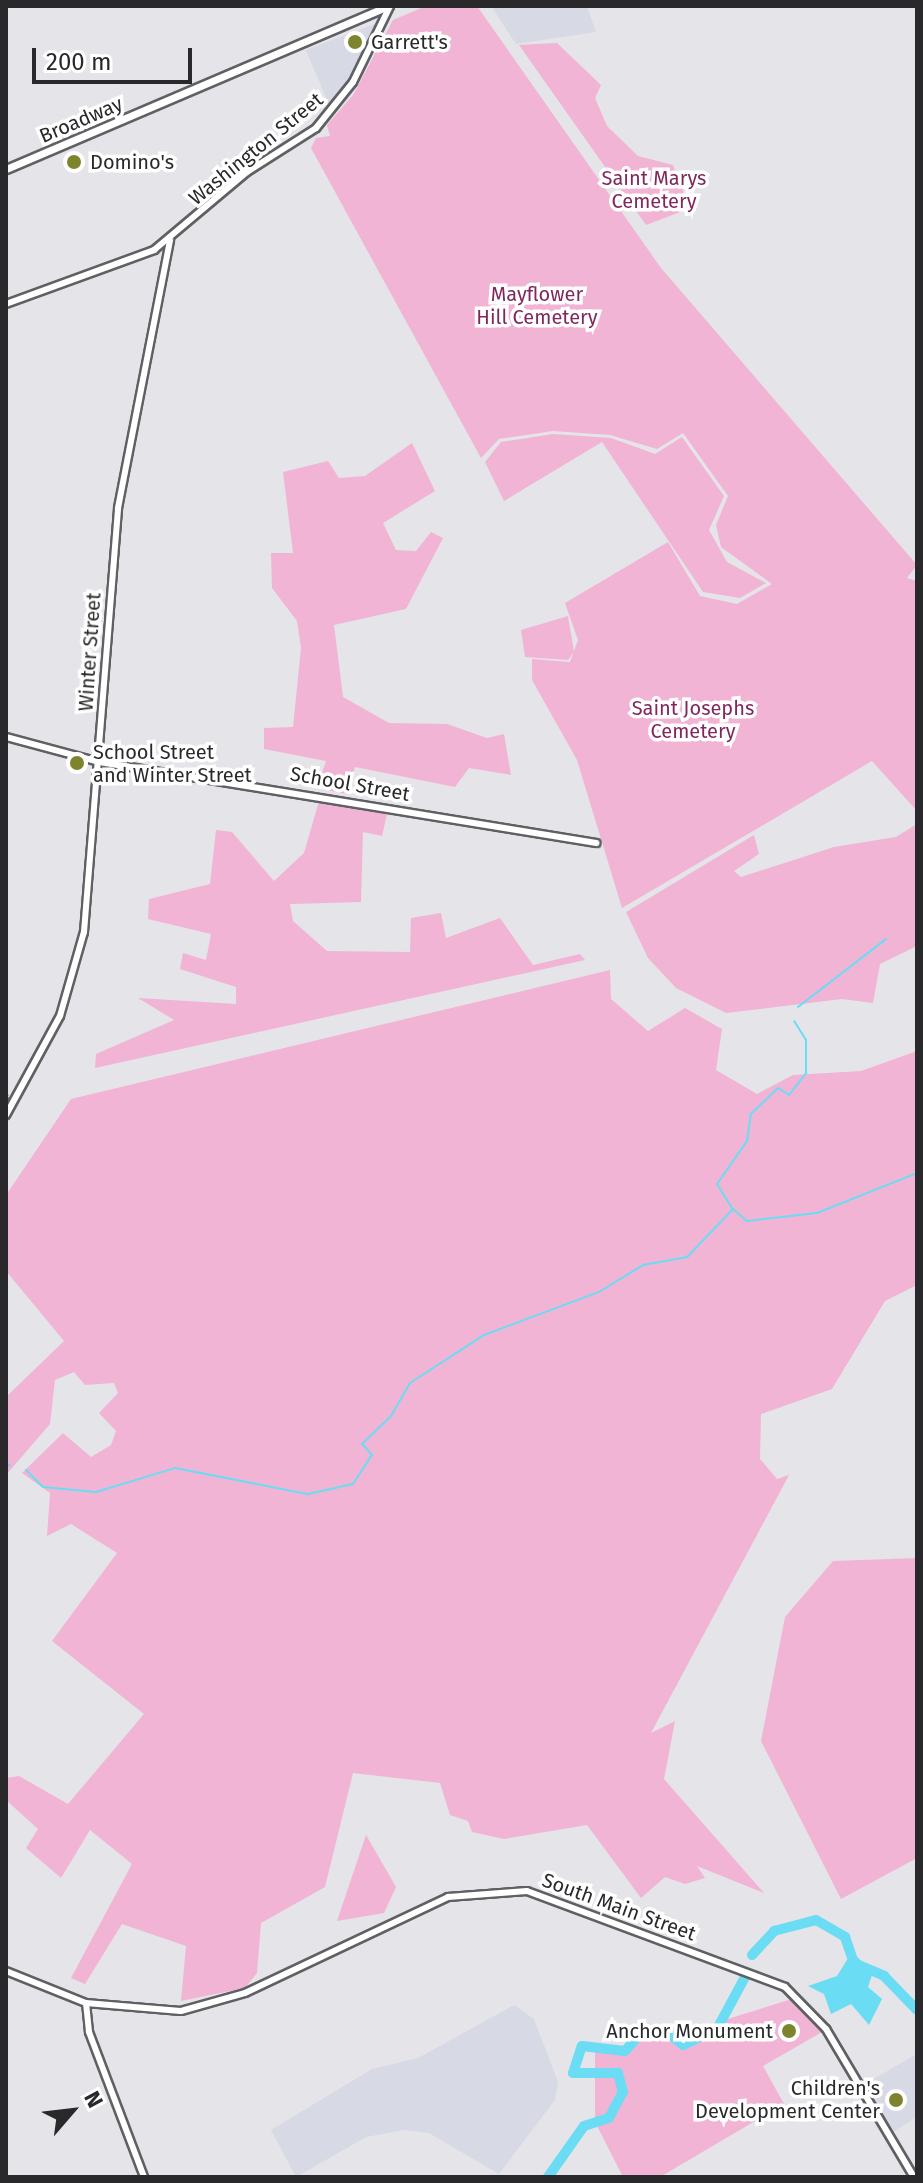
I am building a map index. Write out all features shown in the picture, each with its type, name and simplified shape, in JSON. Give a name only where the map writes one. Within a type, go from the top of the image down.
[{"type":"main road","name":"Broadway","points":[[6,169],[390,6]]},
{"type":"street","name":"Washington Street","points":[[6,304],[111,269],[170,240],[247,172],[326,118],[353,82],[390,6]]},
{"type":"street","name":"Winter Street","points":[[6,1115],[49,1042],[78,961],[99,762],[117,515],[170,240]]},
{"type":"street","name":"School Street","points":[[6,737],[99,762],[596,843]]},
{"type":"street","name":"South Main Street","points":[[6,1971],[86,2003],[161,2013],[202,2007],[448,1897],[527,1891],[785,1987],[826,2029],[914,2177]]},
{"type":"street","points":[[86,2003],[89,2032],[144,2177]]},
{"type":"shaded area","points":[[491,6],[587,6],[596,32],[516,44]]},
{"type":"shaded area","points":[[377,23],[347,84],[330,107],[306,50]]},
{"type":"shaded area","points":[[514,2005],[534,2019],[558,2082],[555,2100],[499,2174],[429,2133],[404,2130],[366,2137],[296,2177],[271,2130],[372,2069],[418,2058]]},
{"type":"shaded area","name":"Children's Development Center","points":[[917,2054],[917,2117],[892,2133],[865,2084]]},
{"type":"green space","points":[[426,6],[477,6],[661,268],[917,565],[907,578],[917,581],[917,811],[872,761],[622,908],[577,760],[532,680],[532,659],[570,662],[578,640],[565,603],[668,542],[700,596],[737,604],[772,584],[721,547],[716,525],[728,496],[683,433],[657,449],[610,435],[553,431],[499,439],[481,458],[311,148],[316,138],[330,136],[327,125],[353,95],[393,20]]},
{"type":"green space","name":"Saint Marys Cemetery","points":[[557,43],[601,85],[595,98],[607,126],[638,156],[673,165],[689,206],[683,211],[646,225],[519,45]]},
{"type":"green space","points":[[553,434],[611,438],[655,454],[682,437],[724,496],[709,530],[727,562],[766,583],[740,598],[703,592],[602,442],[504,501],[485,462],[501,442]]},
{"type":"green space","points":[[412,443],[435,491],[383,523],[396,550],[416,551],[431,532],[443,538],[406,609],[334,625],[343,697],[389,723],[447,724],[487,738],[504,734],[511,775],[469,768],[455,787],[355,767],[347,794],[317,788],[326,761],[264,749],[264,728],[293,727],[301,648],[297,621],[272,588],[271,553],[293,553],[283,472],[328,461],[339,478],[365,476]]},
{"type":"green space","points":[[568,616],[574,652],[568,660],[525,657],[521,630]]},
{"type":"green space","points":[[319,801],[387,814],[382,836],[363,832],[361,902],[290,904],[293,921],[327,951],[410,952],[411,918],[441,913],[446,938],[500,918],[533,965],[580,954],[585,960],[95,1068],[96,1054],[174,1020],[138,998],[236,1004],[236,987],[180,969],[183,953],[206,960],[211,934],[148,919],[149,899],[210,884],[216,830],[232,832],[274,881],[304,853]]},
{"type":"green space","points":[[917,824],[917,946],[880,964],[873,1003],[842,999],[726,1013],[676,988],[648,958],[626,912],[754,835],[759,854],[734,871],[741,877],[834,847],[896,837]]},
{"type":"green space","points":[[610,970],[611,999],[648,1031],[685,1008],[722,1029],[716,1070],[757,1094],[793,1075],[861,1071],[917,1051],[917,1285],[885,1301],[832,1389],[761,1414],[760,1459],[777,1479],[789,1475],[651,1733],[675,1721],[664,1779],[764,1893],[697,1866],[705,1878],[685,1884],[665,1877],[641,1898],[587,1825],[504,1839],[472,1832],[468,1821],[450,1815],[440,1783],[353,1773],[325,1887],[261,1923],[257,1973],[245,1988],[181,2001],[186,1946],[122,1924],[85,1984],[71,1978],[132,1864],[90,1830],[61,1878],[26,1848],[38,1829],[6,1800],[6,1778],[19,1776],[68,1804],[144,1714],[52,1641],[117,1553],[71,1524],[47,1536],[50,1493],[22,1473],[63,1433],[91,1457],[111,1445],[116,1431],[99,1413],[118,1393],[114,1383],[85,1385],[74,1372],[55,1380],[50,1424],[6,1475],[6,1397],[64,1341],[6,1271],[6,1195],[71,1099]]},
{"type":"green space","points":[[917,1558],[917,1858],[841,1899],[761,1741],[785,1617],[833,1561]]},
{"type":"green space","points":[[366,1835],[396,1887],[384,1913],[337,1921]]},
{"type":"green space","points":[[792,1999],[822,2032],[763,2066],[784,2104],[660,2177],[623,2177],[595,2122],[595,2045],[622,2049],[645,2030],[670,2030],[687,2042],[718,2022]]},
{"type":"water","points":[[852,1952],[873,1972],[868,1987],[882,1999],[869,2025],[851,2004],[831,2014],[824,1994],[808,1986],[837,1976]]},
{"type":"waterway","points":[[798,1007],[886,939]]},
{"type":"waterway","points":[[732,1208],[717,1184],[747,1141],[751,1114],[778,1088],[789,1095],[806,1073],[806,1040],[794,1021]]},
{"type":"waterway","points":[[26,1470],[43,1487],[96,1492],[175,1468],[308,1494],[353,1484],[372,1455],[362,1444],[391,1416],[410,1383],[484,1335],[599,1292],[643,1265],[687,1257],[733,1209],[747,1221],[817,1213],[917,1173]]},
{"type":"waterway","points":[[6,1466],[10,1465]]},
{"type":"waterway","points":[[752,1955],[774,1931],[816,1920],[845,1937],[854,1963],[884,1976],[917,2010]]},
{"type":"waterway","points":[[548,2177],[584,2126],[609,2118],[623,2092],[618,2073],[573,2073],[582,2046],[625,2051],[639,2035],[669,2034],[683,2045],[717,2029],[745,1977]]},
{"type":"place","name":"Garrett's","points":[[355,42]]},
{"type":"place","name":"Domino's","points":[[74,162]]},
{"type":"place","name":"School Street and Winter Street","points":[[77,763]]},
{"type":"place","name":"Anchor Monument","points":[[789,2031]]},
{"type":"place","name":"Children's Development Center","points":[[896,2100]]},
{"type":"park label","name":"Mayflower Hill Cemetery","points":[[537,306]]},
{"type":"park label","name":"Saint Josephs Cemetery","points":[[693,720]]}]
